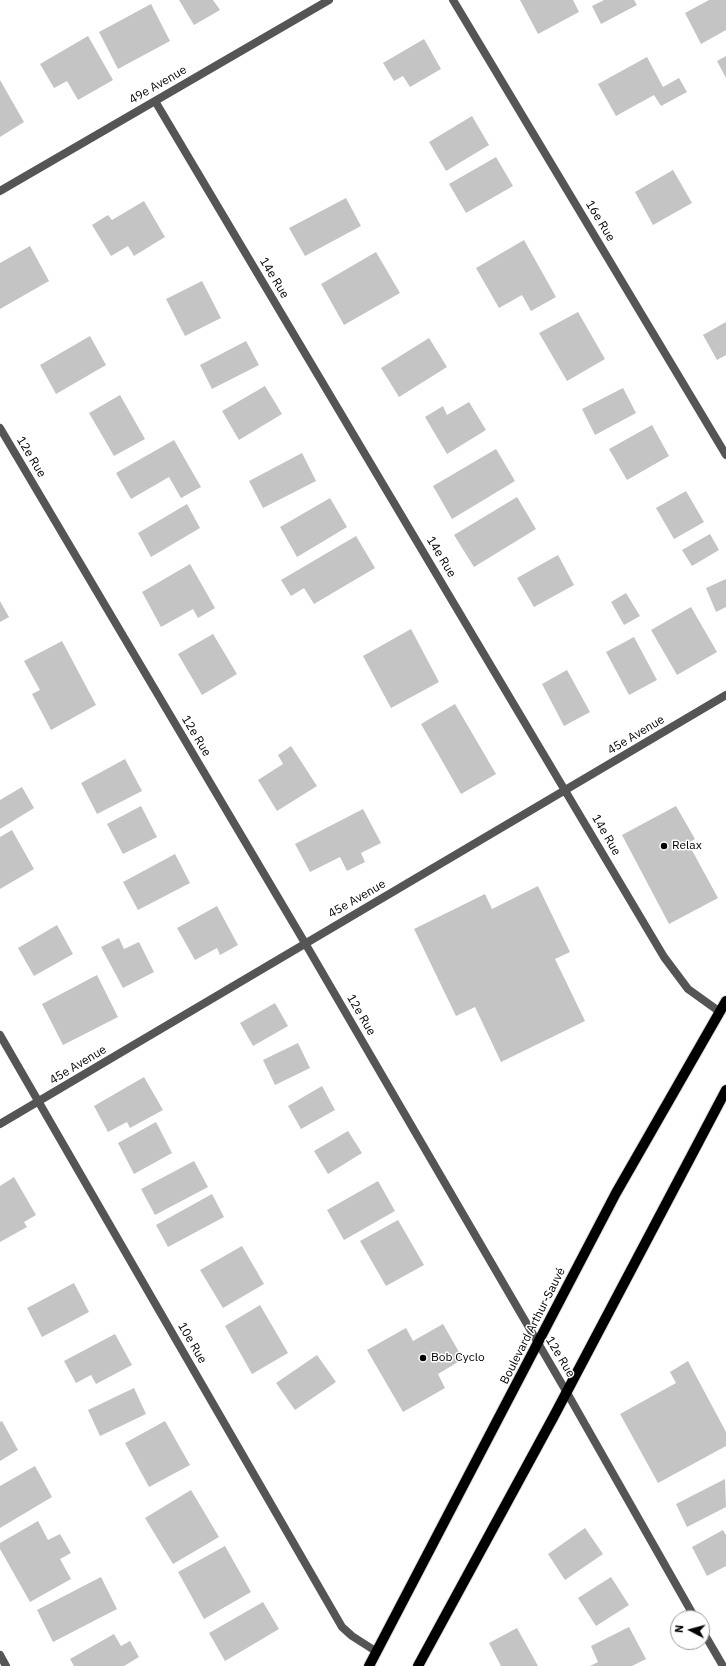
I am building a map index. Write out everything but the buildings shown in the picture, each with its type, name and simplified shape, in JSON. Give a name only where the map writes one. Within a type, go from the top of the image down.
[{"type":"main road","name":"Boulevard Arthur-Sauvé","points":[[369,1666],[620,1187],[726,1002]]},
{"type":"main road","points":[[418,1666],[726,1090]]},
{"type":"street","name":"49e Avenue","points":[[0,191],[329,0]]},
{"type":"street","name":"16e Rue","points":[[453,0],[726,455]]},
{"type":"street","name":"14e Rue","points":[[155,101],[664,957],[688,989],[720,1012]]},
{"type":"street","name":"12e Rue","points":[[0,428],[305,943],[566,1391],[690,1610]]},
{"type":"street","name":"45e Avenue","points":[[0,1124],[305,943],[566,791],[726,695]]},
{"type":"street","name":"10e Rue","points":[[0,1034],[342,1627],[352,1636],[377,1652]]},
{"type":"street","points":[[710,1644],[723,1666]]},
{"type":"street","points":[[0,1655],[6,1666]]},
{"type":"place","name":"Relax","points":[[664,846]]},
{"type":"place","name":"Bob Cyclo","points":[[423,1358]]}]
